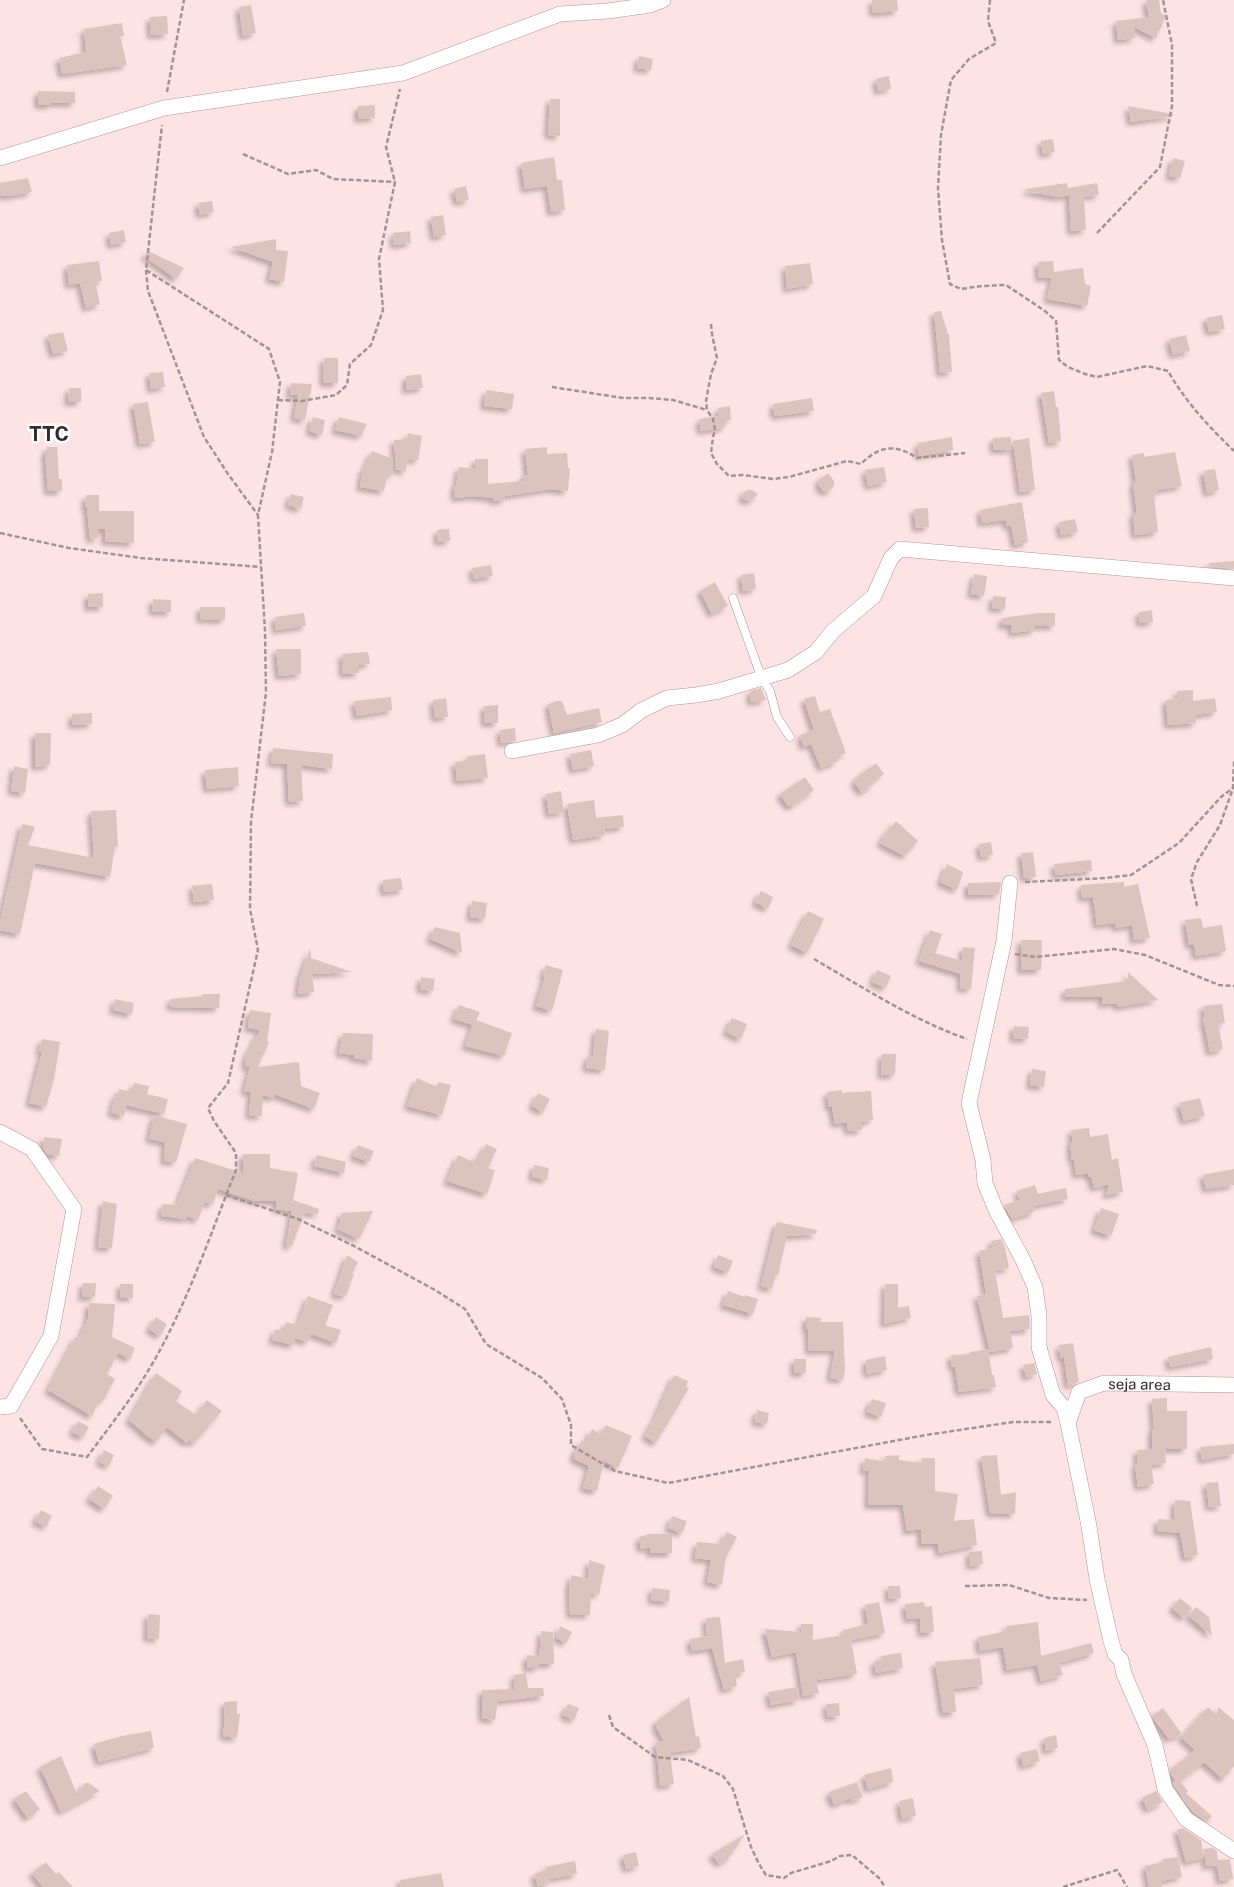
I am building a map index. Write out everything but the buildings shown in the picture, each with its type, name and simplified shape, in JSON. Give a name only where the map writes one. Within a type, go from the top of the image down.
[{"type":"street","points":[[0,158],[164,108],[403,73],[560,14],[608,11],[650,5],[663,0]]},
{"type":"street","points":[[512,751],[598,735],[622,725],[642,710],[667,698],[704,694],[762,679],[788,670],[816,652],[833,631],[874,596],[890,558],[900,549],[1234,578]]},
{"type":"street","points":[[1010,883],[1001,952],[968,1103],[983,1160],[985,1183],[996,1210],[1035,1287],[1039,1316],[1039,1347],[1053,1395],[1064,1408],[1068,1423],[1102,1604],[1115,1654],[1121,1660],[1124,1674],[1155,1745],[1165,1790],[1186,1819],[1234,1851]]},
{"type":"street","points":[[0,1132],[32,1149],[74,1209],[51,1336],[5,1407]]},
{"type":"street","name":"seja area","points":[[1068,1423],[1079,1392],[1104,1383],[1234,1385]]},
{"type":"lane","points":[[733,598],[762,679],[770,691],[777,717],[790,737]]},
{"type":"path","points":[[184,0],[164,108],[146,270],[148,291],[204,437],[258,515]]},
{"type":"path","points":[[990,0],[988,21],[996,43],[969,59],[951,80],[942,135],[938,188],[942,240],[950,284],[961,289],[1006,285],[1045,311],[1056,321],[1058,360],[1068,367],[1085,374],[1097,377],[1147,366],[1168,371],[1192,407],[1234,451]]},
{"type":"path","points":[[1098,233],[1160,167],[1172,106],[1172,45],[1163,0]]},
{"type":"path","points":[[278,400],[302,401],[336,395],[347,385],[350,364],[371,344],[383,310],[379,259],[395,182],[386,147],[403,73]]},
{"type":"path","points":[[242,154],[288,174],[316,170],[333,179],[395,182]]},
{"type":"path","points":[[5,1407],[42,1449],[87,1457],[131,1398],[160,1350],[188,1290],[236,1170],[236,1153],[214,1121],[208,1108],[228,1083],[258,950],[250,909],[251,822],[266,692],[265,630],[258,515],[272,452],[280,382],[270,348],[146,270]]},
{"type":"path","points":[[711,324],[717,358],[711,374],[706,401],[707,410],[713,419],[715,430],[712,437],[712,453],[717,464],[729,476],[743,475],[773,479],[788,477],[847,461],[861,464],[871,454],[881,449],[895,448],[909,452],[917,458],[965,453]]},
{"type":"path","points":[[552,387],[623,398],[673,400],[707,410]]},
{"type":"path","points":[[0,534],[69,548],[141,558],[261,567]]},
{"type":"path","points":[[1197,906],[1191,879],[1197,862],[1220,826],[1233,788],[1234,761]]},
{"type":"path","points":[[1010,883],[1131,875],[1179,842],[1233,788]]},
{"type":"path","points":[[1001,952],[1035,956],[1114,949],[1145,954],[1219,985],[1234,986]]},
{"type":"path","points":[[814,959],[883,1000],[936,1028],[981,1043]]},
{"type":"path","points":[[226,1195],[298,1219],[354,1246],[419,1281],[465,1309],[486,1344],[542,1378],[562,1399],[571,1425],[572,1445],[615,1471],[668,1483],[935,1433],[1013,1422],[1068,1423]]},
{"type":"path","points":[[965,1586],[1009,1585],[1049,1598],[1082,1599],[1102,1604]]},
{"type":"path","points":[[609,1715],[613,1727],[655,1757],[688,1760],[723,1776],[734,1789],[751,1847],[758,1864],[766,1874],[784,1878],[791,1873],[832,1861],[840,1856],[852,1855],[879,1878],[885,1887]]},
{"type":"path","points":[[1063,1887],[1118,1870],[1126,1887]]},
{"type":"district","name":"TTC","points":[[49,434]]}]
